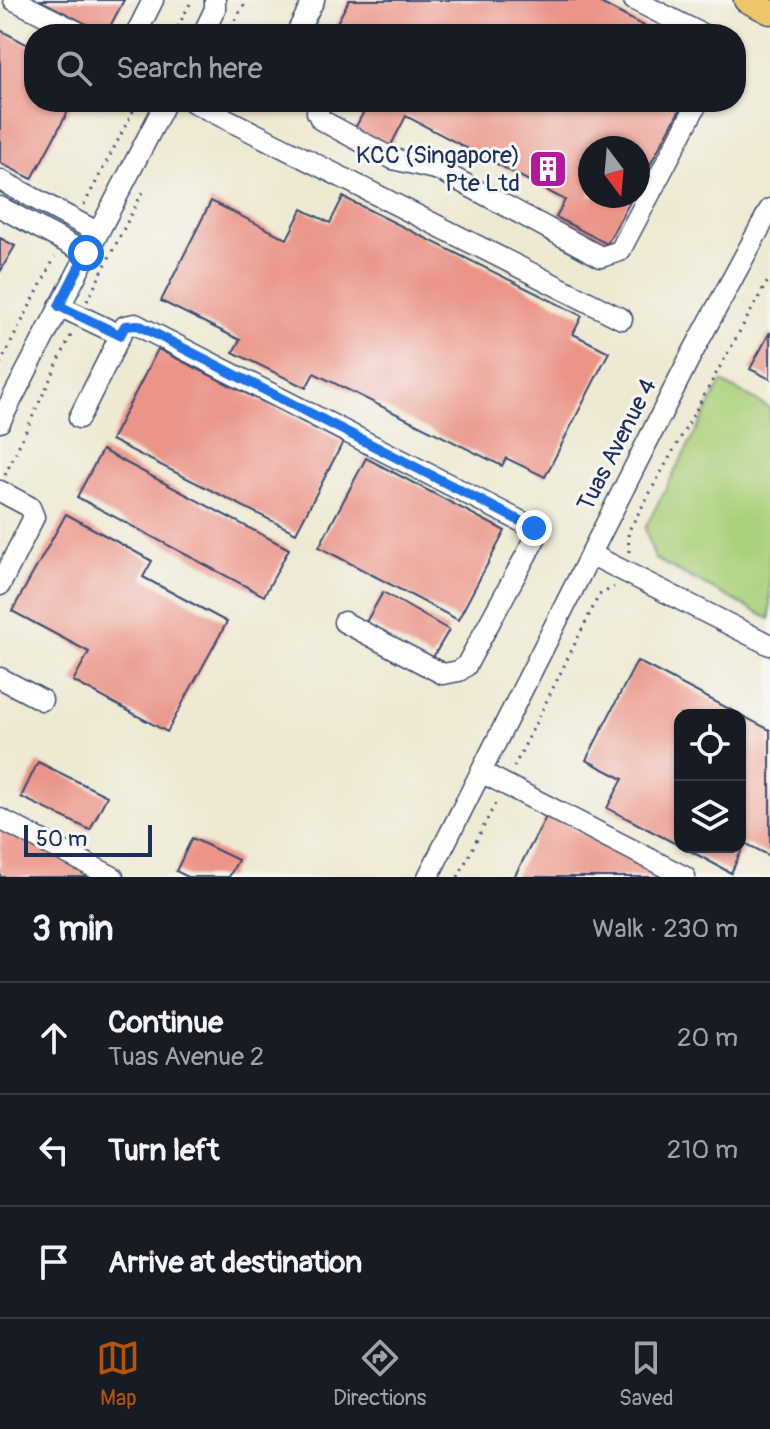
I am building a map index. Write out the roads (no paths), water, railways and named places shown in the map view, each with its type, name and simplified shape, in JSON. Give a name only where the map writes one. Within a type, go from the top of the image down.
[{"type":"main road","points":[[746,0],[770,12]]},
{"type":"street","points":[[14,0],[62,24]]},
{"type":"street","points":[[141,24],[153,0]]},
{"type":"street","points":[[301,24],[314,0]]},
{"type":"street","points":[[634,0],[682,24]]},
{"type":"street","points":[[1,418],[161,112]]},
{"type":"street","points":[[213,112],[622,319]]},
{"type":"street","points":[[318,112],[318,117],[393,159],[439,170],[601,257],[620,251],[693,112]]},
{"type":"street","points":[[0,180],[97,232]]},
{"type":"street","points":[[0,207],[86,253]]},
{"type":"street","name":"Tuas Avenue 4","points":[[428,877],[688,361],[770,209]]},
{"type":"street","points":[[59,306],[120,335]]},
{"type":"street","points":[[79,418],[125,326],[138,325],[534,528],[536,537],[466,666],[459,671],[443,674],[344,622]]},
{"type":"street","points":[[0,488],[30,507],[34,517],[0,585]]},
{"type":"street","points":[[592,555],[770,645]]},
{"type":"street","points":[[0,678],[42,700]]},
{"type":"street","points":[[481,772],[685,877]]},
{"type":"street","points":[[0,819],[113,877]]},
{"type":"place","name":"KCC (Singapore) Pte Ltd","points":[[548,169]]}]
